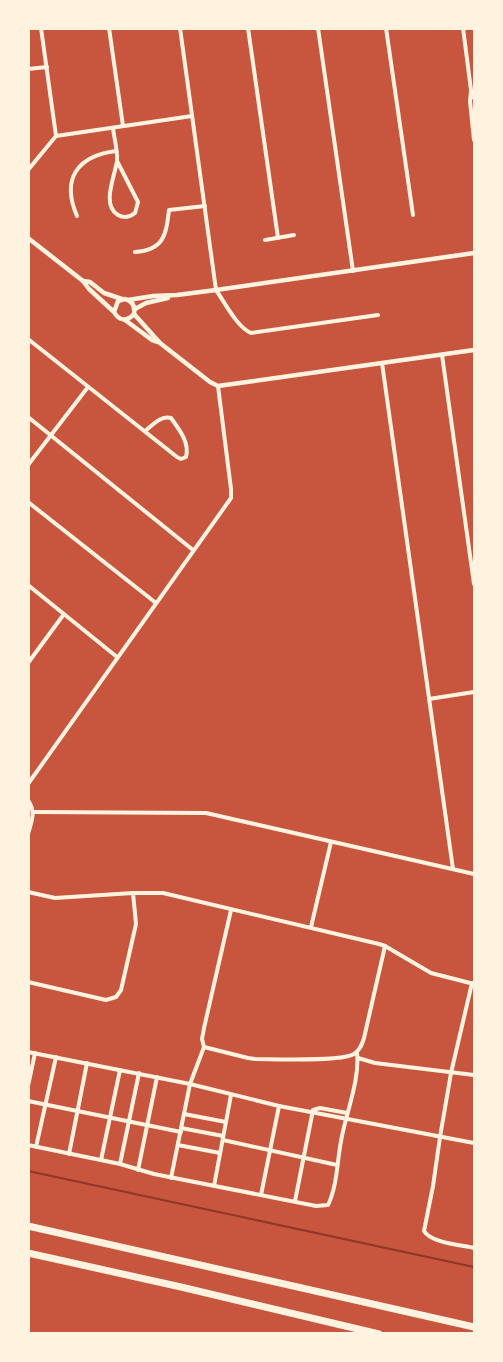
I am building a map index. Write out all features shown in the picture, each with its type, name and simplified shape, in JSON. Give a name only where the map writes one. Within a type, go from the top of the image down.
[{"type":"highway","points":[[28,1226],[474,1327]]},
{"type":"highway","points":[[28,1253],[379,1334]]},
{"type":"street","points":[[41,28],[56,135]]},
{"type":"street","points":[[109,28],[123,126]]},
{"type":"street","points":[[180,28],[216,290],[243,328],[251,333],[378,315]]},
{"type":"street","points":[[248,28],[278,238]]},
{"type":"street","points":[[318,28],[352,271]]},
{"type":"street","points":[[386,28],[412,214]]},
{"type":"street","points":[[462,28],[473,100],[474,140]]},
{"type":"street","points":[[28,69],[47,68]]},
{"type":"street","points":[[28,170],[56,135],[192,116]]},
{"type":"street","points":[[113,128],[117,161],[110,206],[112,211],[125,218],[135,213],[138,202],[117,161]]},
{"type":"street","points":[[77,216],[70,194],[75,174],[81,165],[93,157],[116,152]]},
{"type":"street","points":[[135,252],[152,249],[161,242],[167,230],[169,210],[205,206]]},
{"type":"street","points":[[265,240],[294,236]]},
{"type":"street","points":[[28,238],[83,281],[117,316],[160,343]]},
{"type":"street","points":[[114,312],[116,304],[125,299],[216,290],[474,253]]},
{"type":"street","points":[[83,281],[90,282],[104,293],[125,299],[134,305],[135,312],[160,343],[218,386],[474,350]]},
{"type":"street","points":[[125,320],[132,317],[146,303],[177,295]]},
{"type":"street","points":[[28,339],[177,457],[181,459],[186,457],[188,450],[171,418],[162,418],[145,431]]},
{"type":"street","points":[[442,355],[474,584]]},
{"type":"street","points":[[382,363],[453,869]]},
{"type":"street","points":[[28,784],[228,503],[232,494],[218,386]]},
{"type":"street","points":[[28,465],[88,387]]},
{"type":"street","points":[[28,417],[193,550]]},
{"type":"street","points":[[28,502],[156,603]]},
{"type":"street","points":[[28,585],[117,657]]},
{"type":"street","points":[[28,663],[64,614]]},
{"type":"street","points":[[429,699],[474,692]]},
{"type":"street","points":[[28,800],[33,808],[28,834]]},
{"type":"street","points":[[33,812],[206,813],[474,874]]},
{"type":"street","points":[[311,927],[331,842]]},
{"type":"street","points":[[28,892],[55,898],[163,893],[385,946],[431,973],[473,984],[452,1073],[434,1186],[424,1229],[426,1235],[435,1239],[474,1248]]},
{"type":"street","points":[[28,982],[106,1000],[116,997],[121,990],[136,924],[133,893]]},
{"type":"street","points":[[171,1178],[190,1084],[204,1047],[203,1034],[231,910]]},
{"type":"street","points":[[28,1145],[120,1164],[171,1178],[316,1206],[328,1205],[356,1074],[357,1055],[364,1038],[385,946]]},
{"type":"street","points":[[204,1047],[255,1059],[342,1058],[357,1055],[375,1063],[474,1076]]},
{"type":"street","points":[[28,1052],[139,1073],[279,1106],[474,1143]]},
{"type":"street","points":[[28,1086],[35,1053]]},
{"type":"street","points":[[36,1147],[56,1057]]},
{"type":"street","points":[[69,1154],[87,1063]]},
{"type":"street","points":[[101,1160],[120,1070]]},
{"type":"street","points":[[120,1164],[139,1073]]},
{"type":"street","points":[[138,1170],[157,1077]]},
{"type":"street","points":[[214,1186],[231,1095]]},
{"type":"street","points":[[28,1101],[223,1138],[337,1165]]},
{"type":"street","points":[[261,1195],[279,1106]]},
{"type":"street","points":[[311,1112],[318,1108],[347,1113]]},
{"type":"street","points":[[295,1201],[312,1120],[311,1112]]},
{"type":"street","points":[[184,1114],[226,1122]]},
{"type":"street","points":[[178,1144],[220,1153]]},
{"type":"waterway","points":[[28,1171],[474,1267]]}]
